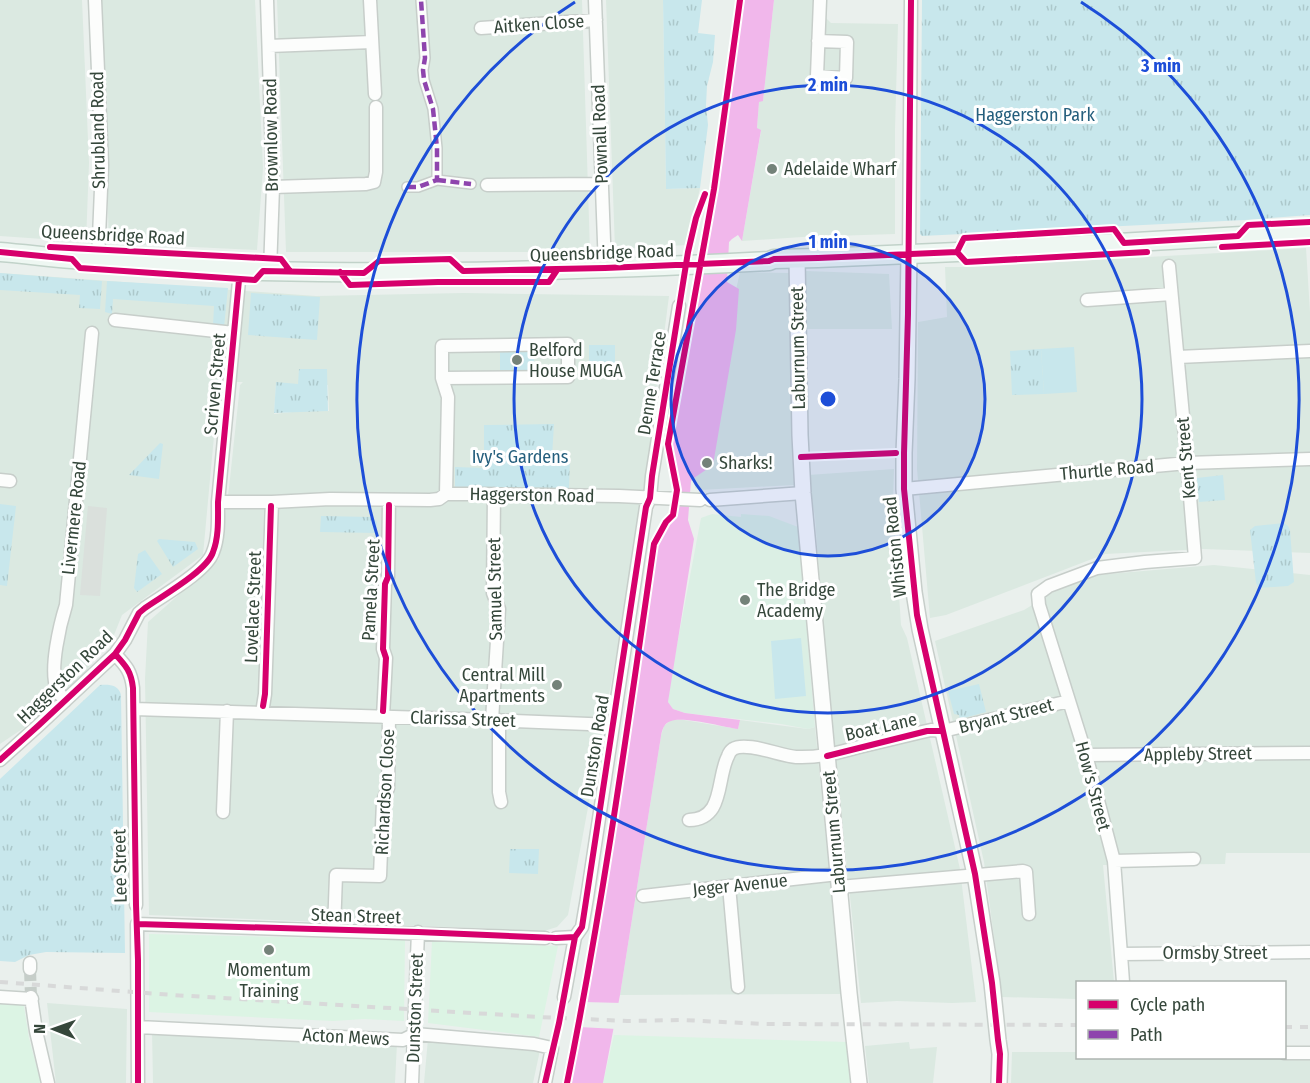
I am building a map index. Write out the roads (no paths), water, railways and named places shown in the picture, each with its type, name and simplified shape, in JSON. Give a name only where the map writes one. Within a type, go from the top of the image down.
[{"type":"main road","name":"Queensbridge Road","points":[[0,252],[240,270],[413,273],[690,265],[1310,232]]},
{"type":"street","name":"Shrubland Road","points":[[94,0],[102,165],[98,261]]},
{"type":"street","name":"Brownlow Road","points":[[267,0],[273,187],[270,271]]},
{"type":"street","points":[[273,187],[374,182],[376,172],[375,100],[370,0]]},
{"type":"street","points":[[421,0],[425,58],[423,70],[433,109],[437,148],[436,180]]},
{"type":"street","name":"Pownall Road","points":[[595,0],[604,268]]},
{"type":"street","points":[[818,41],[847,42],[846,78],[817,76],[819,22],[820,0]]},
{"type":"street","name":"Whiston Road","points":[[911,0],[904,489],[917,615],[975,874],[1000,1054],[999,1083]]},
{"type":"street","name":"Aitken Close","points":[[481,28],[596,20]]},
{"type":"street","points":[[269,46],[372,42]]},
{"type":"street","points":[[407,188],[418,187],[436,180],[471,184]]},
{"type":"street","points":[[488,185],[601,184]]},
{"type":"street","name":"Laburnum Street","points":[[796,258],[803,493],[859,1083]]},
{"type":"street","name":"Kent Street","points":[[1038,594],[1049,586],[1097,568],[1195,558],[1169,266]]},
{"type":"street","name":"Scriven Street","points":[[218,501],[240,270]]},
{"type":"street","points":[[1087,300],[1171,294]]},
{"type":"street","name":"Denne Terrace","points":[[650,498],[653,465],[679,306]]},
{"type":"street","points":[[115,321],[234,333]]},
{"type":"street","name":"Livermere Road","points":[[65,701],[57,688],[55,671],[59,626],[66,605],[92,333]]},
{"type":"street","points":[[442,378],[568,377],[568,344],[442,346],[442,378],[448,397],[446,494]]},
{"type":"street","points":[[1178,357],[1310,351]]},
{"type":"street","name":"Thurtle Road","points":[[904,489],[1187,463],[1310,459]]},
{"type":"street","name":"Haggerston Road","points":[[0,760],[115,654],[139,613],[195,574],[210,560],[217,535],[218,501],[430,500],[439,499],[446,494],[619,496],[705,500],[803,493]]},
{"type":"street","name":"Samuel Street","points":[[494,494],[493,593],[499,609],[495,720],[501,802]]},
{"type":"street","name":"Dunston Road","points":[[564,997],[574,937],[582,927],[646,507],[650,498]]},
{"type":"street","name":"Pamela Street","points":[[386,717],[386,658],[383,649],[390,500]]},
{"type":"street","name":"Lovelace Street","points":[[262,713],[265,694],[272,502]]},
{"type":"street","name":"How's Street","points":[[1038,594],[1039,605],[1086,756],[1114,861],[1123,981]]},
{"type":"street","name":"Lee Street","points":[[115,654],[126,666],[131,676],[134,709],[136,905]]},
{"type":"street","name":"Bryant Street","points":[[943,732],[1069,701]]},
{"type":"street","name":"Clarissa Street","points":[[134,709],[613,725]]},
{"type":"street","points":[[224,812],[227,711]]},
{"type":"street","name":"Richardson Close","points":[[334,930],[336,875],[380,876],[383,801],[387,788],[386,717]]},
{"type":"street","name":"Boat Lane","points":[[689,820],[700,819],[716,802],[723,766],[731,750],[735,748],[744,746],[793,757],[827,756],[927,731],[943,732]]},
{"type":"street","name":"Appleby Street","points":[[1086,756],[1310,753]]},
{"type":"street","points":[[1114,861],[1194,859]]},
{"type":"street","name":"Jeger Avenue","points":[[643,896],[729,886],[1019,871],[1026,872],[1029,914]]},
{"type":"street","points":[[729,886],[738,987]]},
{"type":"street","name":"Lee Street","points":[[137,924],[138,1083]]},
{"type":"street","name":"Stean Street","points":[[137,924],[574,937]]},
{"type":"street","name":"Dunston Street","points":[[412,1083],[418,932]]},
{"type":"street","name":"Ormsby Street","points":[[1121,954],[1310,952]]},
{"type":"street","points":[[0,997],[32,998],[36,1030],[48,1083]]},
{"type":"street","name":"Acton Mews","points":[[138,1027],[403,1040],[415,1034],[534,1044],[552,1048],[545,1083]]},
{"type":"street","points":[[1286,1053],[1310,1053]]},
{"type":"tunnel","points":[[30,969],[31,997]]},
{"type":"railway","points":[[0,982],[173,995],[627,1021],[1076,1025]]},
{"type":"railway","points":[[1286,1027],[1310,1027]]},
{"type":"place","name":"Adelaide Wharf","points":[[772,169]]},
{"type":"place","name":"Belford House MUGA","points":[[517,360]]},
{"type":"place","name":"Sharks!","points":[[707,463]]},
{"type":"place","name":"The Bridge Academy","points":[[745,600]]},
{"type":"place","name":"Central Mill Apartments","points":[[557,685]]},
{"type":"place","name":"Momentum Training","points":[[269,950]]},
{"type":"park label","name":"Haggerston Park","points":[[1035,115]]},
{"type":"park label","name":"Ivy's Gardens","points":[[520,457]]}]
